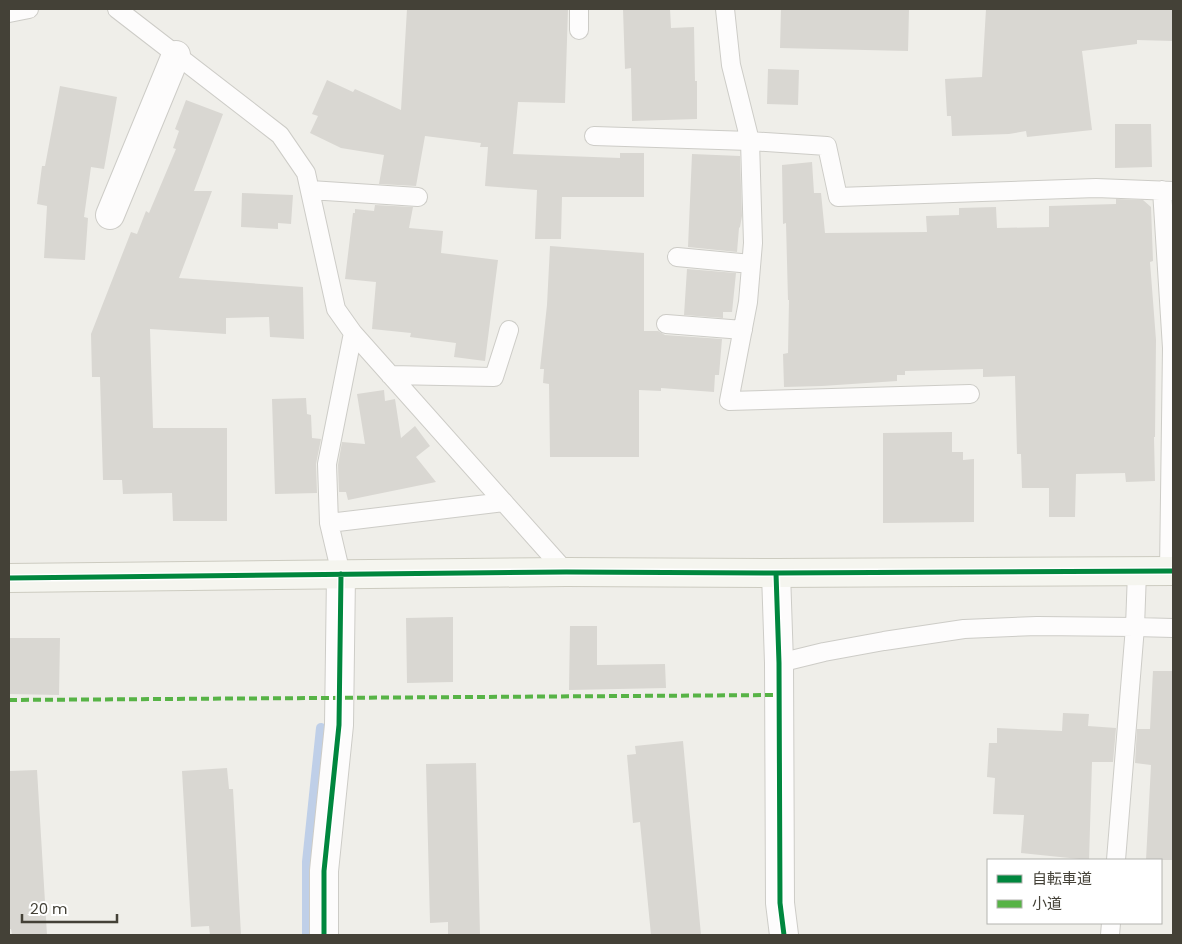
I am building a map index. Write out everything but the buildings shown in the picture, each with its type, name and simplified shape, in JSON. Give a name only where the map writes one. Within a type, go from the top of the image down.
[{"type":"street","points":[[110,214],[176,55]]},
{"type":"street","points":[[9,578],[566,572],[1171,571]]},
{"type":"street","points":[[776,573],[779,663],[780,903],[784,935]]},
{"type":"street","points":[[324,935],[324,871],[339,725],[341,574]]},
{"type":"lane","points":[[9,13],[30,9]]},
{"type":"lane","points":[[117,9],[280,135],[306,173],[336,309],[353,333],[566,572]]},
{"type":"lane","points":[[578,30],[579,9]]},
{"type":"lane","points":[[725,9],[731,65],[750,141],[753,243],[748,302],[728,401],[970,394]]},
{"type":"lane","points":[[594,136],[750,141],[827,146],[838,197],[1096,188],[1168,191],[1172,348],[1171,571]]},
{"type":"lane","points":[[310,190],[418,197]]},
{"type":"lane","points":[[677,258],[751,264]]},
{"type":"lane","points":[[666,324],[743,330]]},
{"type":"lane","points":[[390,375],[494,377],[509,330]]},
{"type":"lane","points":[[341,574],[329,523],[327,464],[353,333]]},
{"type":"lane","points":[[329,523],[504,502]]},
{"type":"lane","points":[[1116,859],[1135,627],[1137,572]]},
{"type":"lane","points":[[779,663],[832,650],[964,629],[1037,626],[1173,628]]},
{"type":"waterway","points":[[307,935],[307,862],[321,728]]},
{"type":"marked path","points":[[9,700],[779,695]]},
{"type":"cycle path","points":[[9,578],[566,572],[1173,571]]},
{"type":"cycle path","points":[[776,573],[779,663],[780,903],[784,935]]},
{"type":"cycle path","points":[[324,935],[324,871],[339,725],[341,574]]}]
